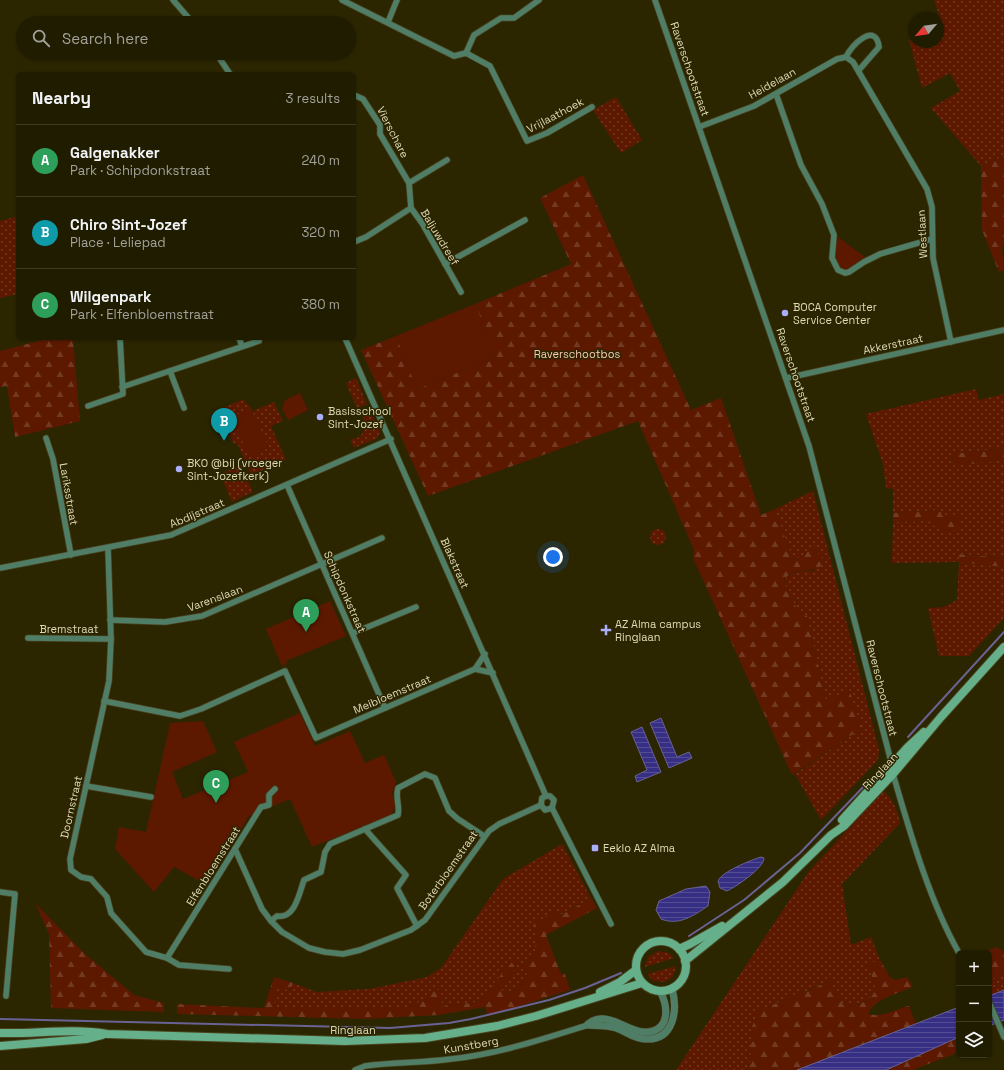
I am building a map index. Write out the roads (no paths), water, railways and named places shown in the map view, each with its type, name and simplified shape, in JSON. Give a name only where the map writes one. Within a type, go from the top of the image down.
[{"type":"main road","name":"Ringlaan","points":[[685,961],[783,882],[831,836],[844,826],[893,774],[940,717],[1004,647]]},
{"type":"main road","name":"Ringlaan","points":[[831,836],[906,748],[940,717]]},
{"type":"main road","name":"Ringlaan","points":[[679,949],[733,921]]},
{"type":"main road","points":[[665,941],[679,949],[685,961],[683,978],[672,989],[660,991],[650,989],[642,983],[636,970],[636,964],[640,952],[650,943],[665,941]]},
{"type":"main road","name":"Ringlaan","points":[[0,1033],[29,1034],[88,1031],[107,1034],[345,1041],[404,1040],[462,1033],[497,1026],[558,1010],[594,997],[620,982],[636,970]]},
{"type":"main road","name":"Ringlaan","points":[[594,997],[599,998],[642,983]]},
{"type":"main road","name":"Ringlaan","points":[[0,1046],[86,1039],[107,1034]]},
{"type":"street","points":[[174,0],[187,16]]},
{"type":"street","points":[[342,0],[454,56],[466,53],[474,35],[501,18],[514,18],[540,0]]},
{"type":"street","points":[[388,22],[398,0]]},
{"type":"street","name":"Raverschootstraat","points":[[655,0],[787,378],[816,470],[892,765]]},
{"type":"street","points":[[846,57],[848,52],[865,36],[870,35],[875,37],[879,42],[880,47],[859,70]]},
{"type":"street","name":"Vrijlaathoek","points":[[466,53],[490,66],[527,141],[547,133],[592,107]]},
{"type":"street","name":"Heidelaan","points":[[699,127],[736,114],[776,94],[837,59],[846,57]]},
{"type":"street","name":"Westlaan","points":[[846,57],[853,62],[859,70],[927,189],[932,207],[932,239],[938,284],[951,342]]},
{"type":"street","points":[[221,60],[229,72]]},
{"type":"street","points":[[776,94],[801,165],[822,204],[831,229],[834,242],[832,258],[838,270],[845,273],[849,272],[880,254],[932,239]]},
{"type":"street","name":"Vierschare","points":[[356,96],[363,99],[380,125],[380,134],[409,183],[411,208]]},
{"type":"street","points":[[409,183],[446,160]]},
{"type":"street","name":"Baljuwdreef","points":[[356,241],[366,237],[411,208],[422,223],[461,292]]},
{"type":"street","points":[[445,264],[525,220]]},
{"type":"street","name":"Akkerstraat","points":[[787,378],[1004,330]]},
{"type":"street","points":[[88,406],[123,394],[120,340]]},
{"type":"street","points":[[240,340],[242,346]]},
{"type":"street","name":"Blakstraat","points":[[346,340],[391,439],[546,796]]},
{"type":"street","points":[[122,387],[259,341]]},
{"type":"street","points":[[170,371],[184,408]]},
{"type":"street","name":"Lariksstraat","points":[[46,438],[53,459],[70,555]]},
{"type":"street","name":"Abdijstraat","points":[[0,568],[171,535],[391,439]]},
{"type":"street","name":"Schipdonkstraat","points":[[287,485],[385,708]]},
{"type":"street","name":"Varenslaan","points":[[110,620],[165,622],[202,616],[382,538]]},
{"type":"street","name":"Doornstraat","points":[[108,548],[111,639],[109,681],[70,859],[71,870],[81,877],[91,879],[107,897],[112,912],[146,952],[167,958],[179,966],[229,969]]},
{"type":"street","points":[[353,633],[416,607]]},
{"type":"street","name":"Bremstraat","points":[[28,638],[111,639]]},
{"type":"street","points":[[485,654],[475,669],[493,673]]},
{"type":"street","name":"Meibloemstraat","points":[[104,701],[180,716],[201,709],[285,670],[316,738],[475,669]]},
{"type":"street","points":[[270,921],[277,916],[283,917],[289,914],[294,908],[304,880],[322,872],[325,852],[330,844],[398,814],[399,808],[396,794],[398,788],[425,774],[435,778],[449,811],[484,836]]},
{"type":"street","points":[[893,774],[908,825],[936,903],[958,950]]},
{"type":"street","points":[[86,786],[151,797]]},
{"type":"street","name":"Elfenbloemstraat","points":[[167,958],[261,807],[269,804],[269,795],[275,789]]},
{"type":"street","points":[[552,808],[546,810],[541,805],[540,800],[546,796],[550,796],[554,800],[552,808],[611,924]]},
{"type":"street","name":"Boterbloemstraat","points":[[235,849],[262,909],[270,921],[282,932],[309,948],[343,954],[360,950],[418,926],[432,912],[484,836],[499,824],[541,805]]},
{"type":"street","points":[[365,829],[406,875],[397,888],[418,926]]},
{"type":"street","points":[[0,892],[14,894],[6,996]]},
{"type":"street","points":[[588,1025],[614,1028],[638,1039],[654,1038],[668,1029],[674,1017],[675,1005],[672,989]]},
{"type":"street","points":[[588,1025],[592,1021],[607,1020],[645,1032],[657,1028],[662,1023],[667,1012],[666,1005],[660,991]]},
{"type":"street","points":[[992,1010],[1004,1037]]},
{"type":"street","name":"Kunstberg","points":[[355,1070],[365,1066],[452,1059],[492,1052],[588,1025]]},
{"type":"waterway","points":[[908,737],[1004,632]]},
{"type":"waterway","points":[[689,936],[744,900],[800,853],[867,783]]},
{"type":"waterway","points":[[0,1019],[390,1028],[449,1023],[471,1019],[549,1000],[585,988],[621,973]]},
{"type":"place","name":"BOCA Computer Service Center","points":[[785,313]]},
{"type":"place","name":"Basisschool Sint-Jozef","points":[[320,417]]},
{"type":"place","name":"Chiro Sint-Jozef","points":[[224,441]]},
{"type":"place","name":"BKO @bij (vroeger Sint-Jozefkerk)","points":[[179,469]]},
{"type":"place","name":"AZ Alma campus Ringlaan","points":[[606,630]]},
{"type":"place","name":"Galgenakker","points":[[306,632]]},
{"type":"place","name":"Wilgenpark","points":[[216,803]]},
{"type":"place","name":"Eeklo AZ Alma","points":[[595,848]]},
{"type":"park label","name":"Raverschootbos","points":[[577,354]]}]
